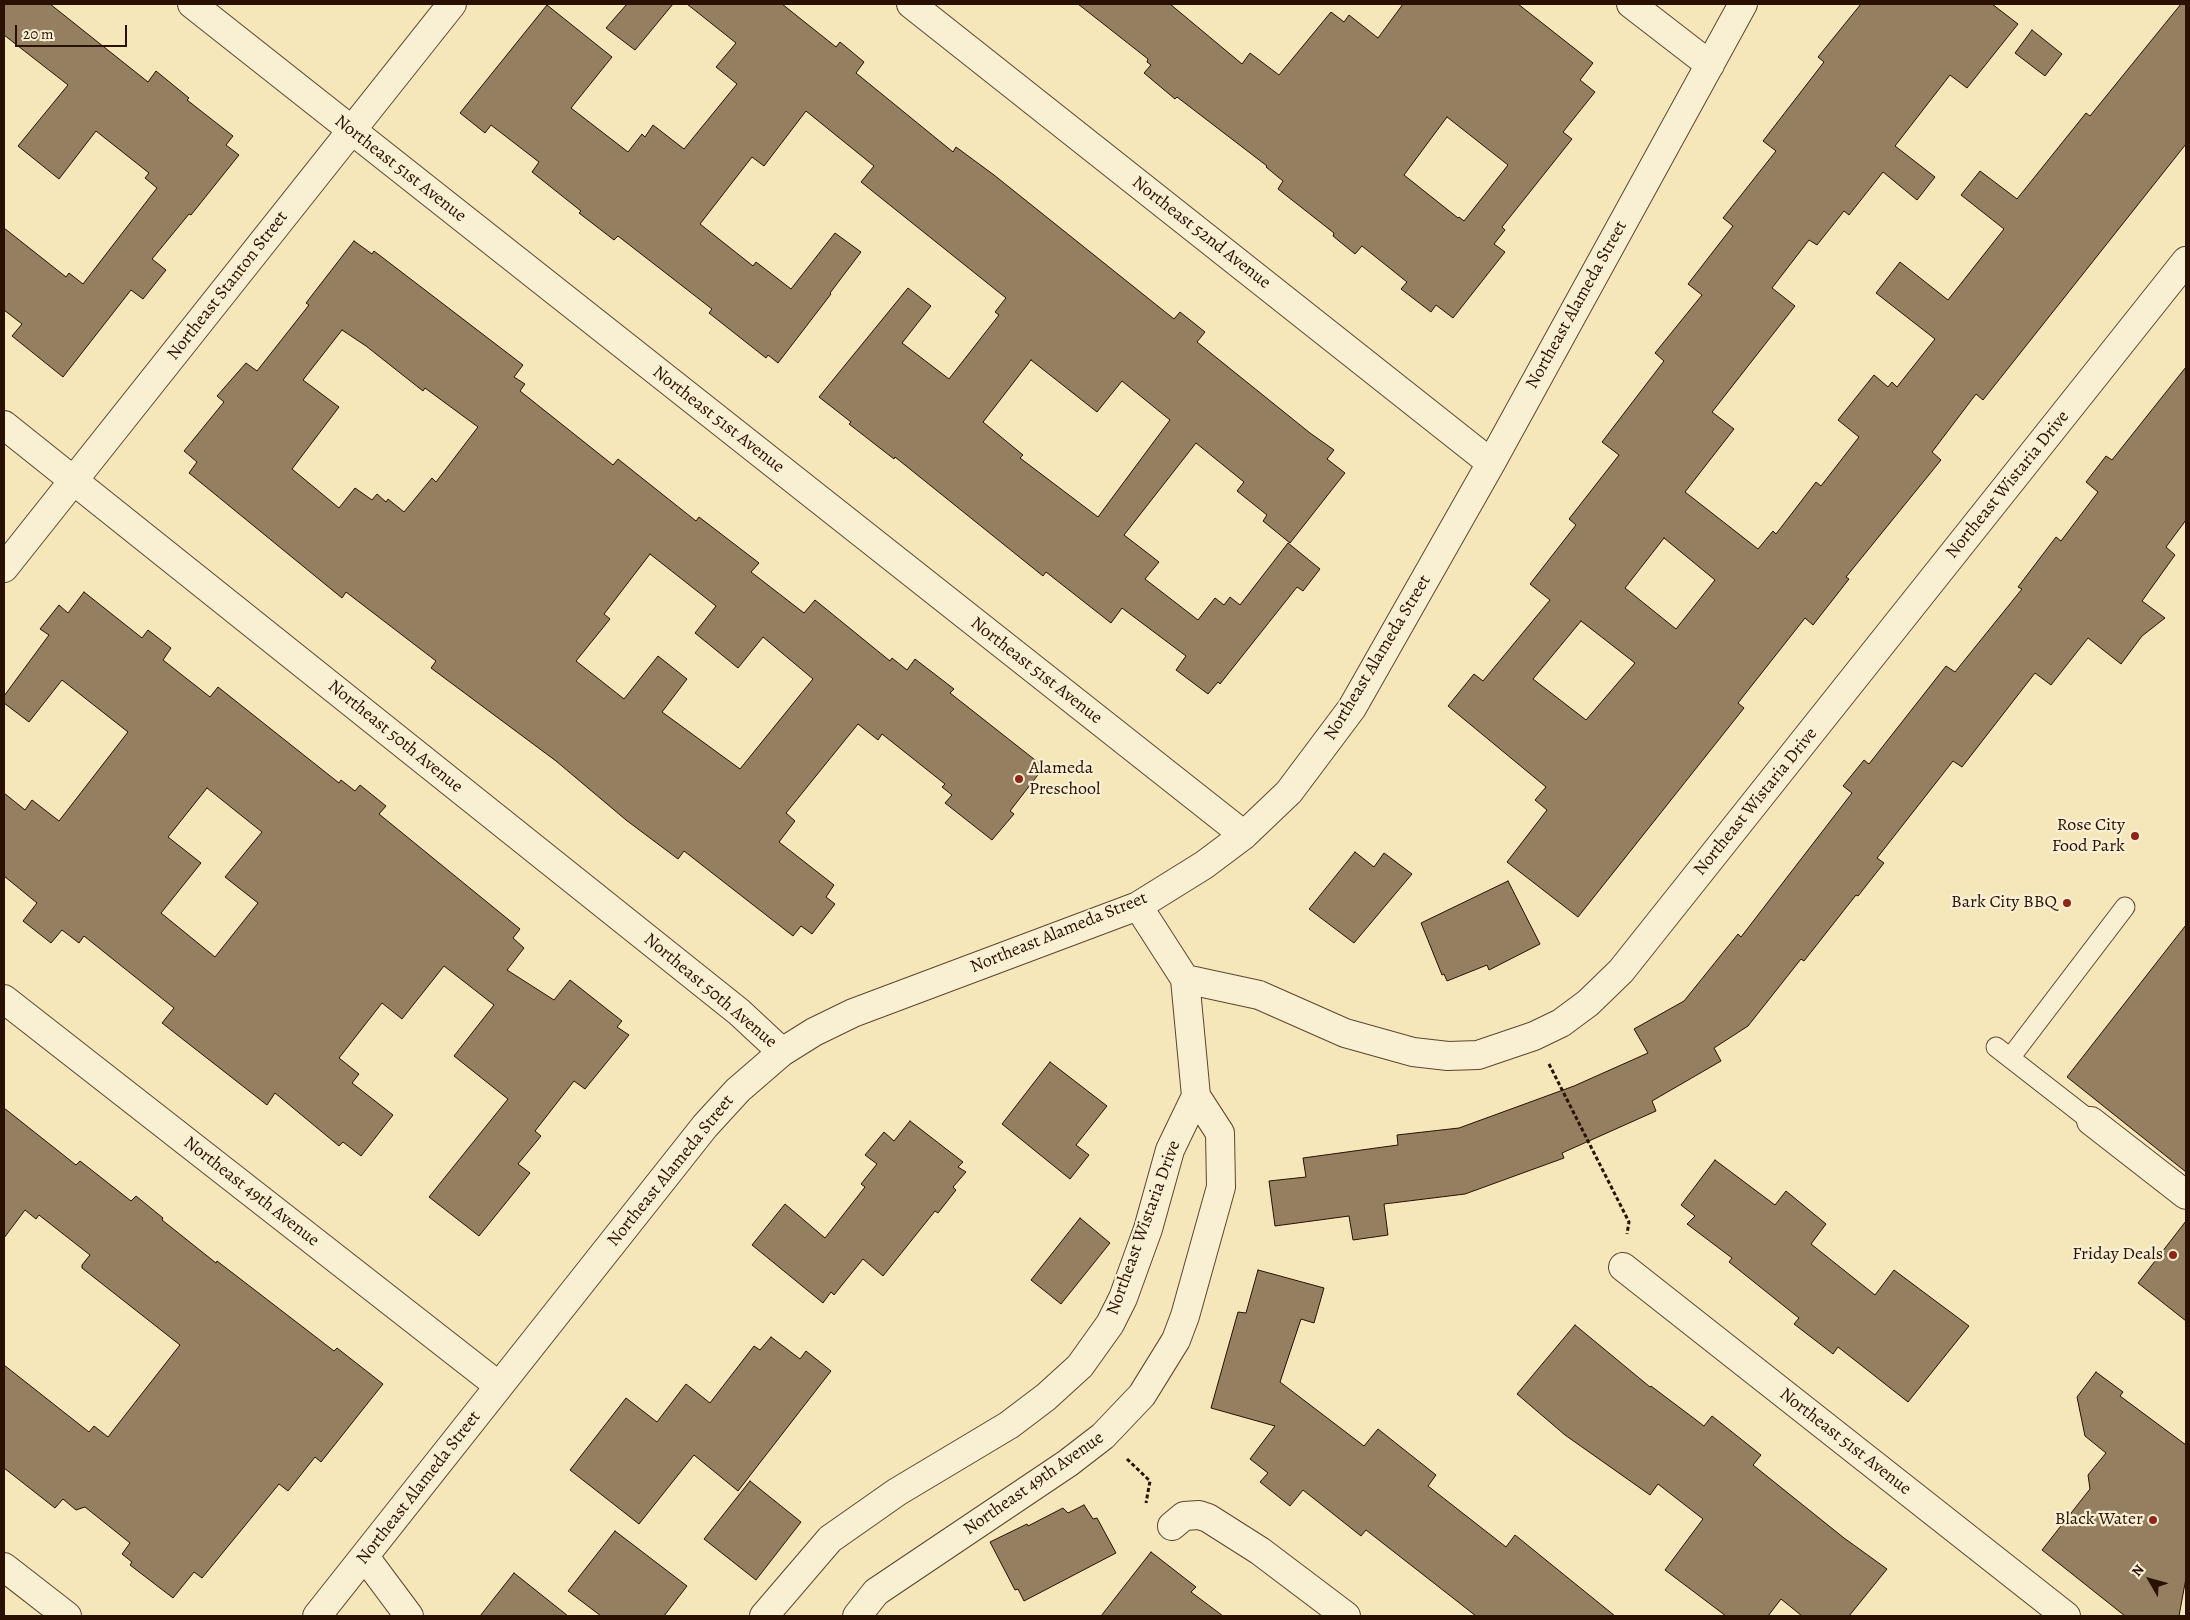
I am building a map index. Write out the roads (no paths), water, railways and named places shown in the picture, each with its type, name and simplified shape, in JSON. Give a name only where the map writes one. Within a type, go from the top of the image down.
[{"type":"street","name":"Northeast 51st Avenue","points":[[192,4],[1244,835]]},
{"type":"street","name":"Northeast Stanton Street","points":[[4,568],[452,4]]},
{"type":"street","name":"Northeast 52nd Avenue","points":[[911,4],[1491,463]]},
{"type":"street","points":[[1631,4],[1710,65]]},
{"type":"street","name":"Northeast Alameda Street","points":[[317,1616],[705,1126],[738,1090],[782,1052],[814,1032],[853,1013],[1138,906],[1204,865],[1244,835],[1290,792],[1352,708],[1491,463],[1743,4]]},
{"type":"street","name":"Northeast Wistaria Drive","points":[[1185,979],[1259,995],[1344,1033],[1413,1052],[1448,1056],[1478,1055],[1534,1036],[1561,1023],[1588,1003],[1621,971],[2186,261]]},
{"type":"street","name":"Northeast 50th Avenue","points":[[4,425],[739,1012],[782,1052]]},
{"type":"street","points":[[1138,906],[1185,979],[1196,1096]]},
{"type":"street","name":"Northeast 49th Avenue","points":[[4,999],[499,1386]]},
{"type":"street","name":"Northeast Wistaria Drive","points":[[764,1616],[830,1539],[898,1492],[1009,1425],[1046,1397],[1080,1366],[1110,1324],[1123,1298],[1148,1229],[1170,1150],[1196,1096]]},
{"type":"street","name":"Northeast 49th Avenue","points":[[857,1616],[876,1592],[1068,1463],[1104,1436],[1142,1395],[1176,1340],[1185,1316],[1221,1187],[1220,1133],[1196,1096]]},
{"type":"street","points":[[2091,1121],[2186,1194]]},
{"type":"street","name":"Northeast 51st Avenue","points":[[1623,1267],[2066,1616]]},
{"type":"street","points":[[1172,1526],[1184,1516],[1199,1515],[1208,1518],[1260,1551],[1346,1616]]},
{"type":"street","points":[[365,1557],[409,1616]]},
{"type":"street","points":[[4,1567],[67,1616]]},
{"type":"lane","points":[[2091,1121],[2003,1053],[2125,907]]},
{"type":"place","name":"Alameda Preschool","points":[[1019,779]]},
{"type":"place","name":"Rose City Food Park","points":[[2135,836]]},
{"type":"place","name":"Bark City BBQ","points":[[2067,903]]},
{"type":"place","name":"Friday Deals","points":[[2173,1255]]},
{"type":"place","name":"Black Water","points":[[2153,1520]]}]
